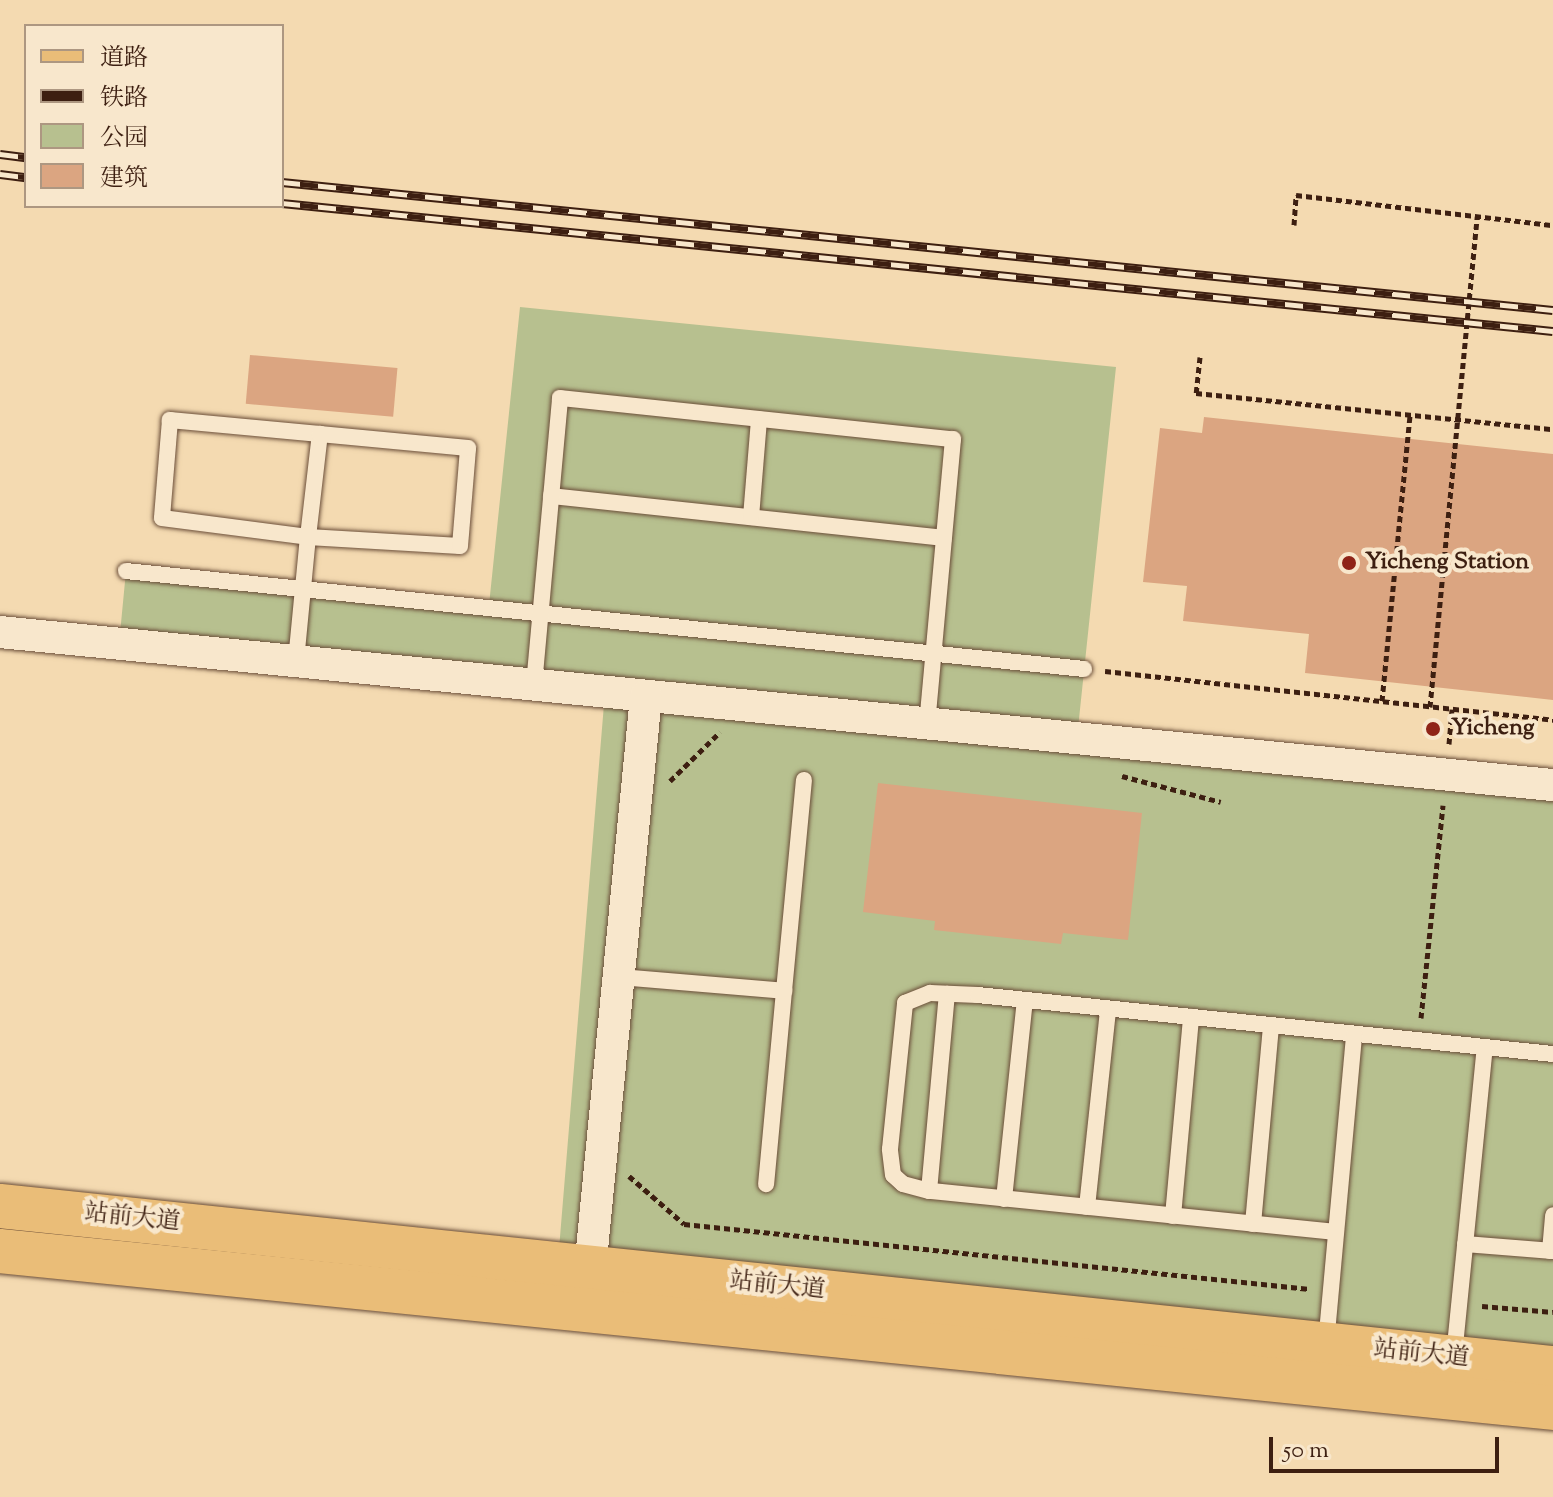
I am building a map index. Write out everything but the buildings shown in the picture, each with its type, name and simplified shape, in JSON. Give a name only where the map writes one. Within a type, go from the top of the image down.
[{"type":"main road","name":"站前大道","points":[[0,1206],[1553,1368]]},
{"type":"main road","name":"站前大道","points":[[0,1251],[1553,1408]]},
{"type":"street","points":[[0,632],[1553,785]]},
{"type":"street","points":[[586,1310],[646,696]]},
{"type":"lane","points":[[534,685],[560,398],[953,439],[927,724]]},
{"type":"lane","points":[[751,517],[759,419]]},
{"type":"lane","points":[[170,420],[320,434],[468,448],[460,546],[308,537],[162,518],[170,420]]},
{"type":"lane","points":[[296,661],[320,434]]},
{"type":"lane","points":[[551,496],[944,538]]},
{"type":"lane","points":[[126,571],[541,610],[1084,669]]},
{"type":"lane","points":[[766,1184],[804,780]]},
{"type":"lane","points":[[619,977],[784,991]]},
{"type":"lane","points":[[929,1191],[947,994]]},
{"type":"lane","points":[[1336,1232],[929,1191],[903,1184],[893,1175],[890,1149],[905,1003],[916,996],[947,994],[1025,1000],[1553,1054]]},
{"type":"lane","points":[[1004,1199],[1025,1000]]},
{"type":"lane","points":[[1087,1207],[1108,1009]]},
{"type":"lane","points":[[1173,1216],[1191,1017]]},
{"type":"lane","points":[[1253,1224],[1271,1026]]},
{"type":"lane","points":[[1326,1344],[1354,1034]]},
{"type":"lane","points":[[1454,1358],[1485,1048]]},
{"type":"lane","points":[[1465,1244],[1551,1251],[1553,1215]]},
{"type":"path","points":[[1294,225],[1296,195],[1553,225]]},
{"type":"path","points":[[1430,707],[1477,216]]},
{"type":"path","points":[[1200,357],[1196,393],[1553,429]]},
{"type":"path","points":[[1382,701],[1410,414]]},
{"type":"path","points":[[1084,669],[1553,720]]},
{"type":"path","points":[[1419,1041],[1452,709]]},
{"type":"path","points":[[1459,1303],[1553,1312]]},
{"type":"green space","points":[[520,307],[1116,367],[1077,738],[1553,785],[1553,1362],[559,1249],[605,692],[119,644],[126,571],[489,605]]},
{"type":"railway","points":[[0,154],[24,157]]},
{"type":"railway","points":[[0,174],[24,177]]},
{"type":"railway","points":[[284,182],[1553,310]]},
{"type":"railway","points":[[284,203],[1553,331]]},
{"type":"place","name":"Yicheng Station","points":[[1349,563]]},
{"type":"place","name":"Yicheng","points":[[1433,729]]}]
